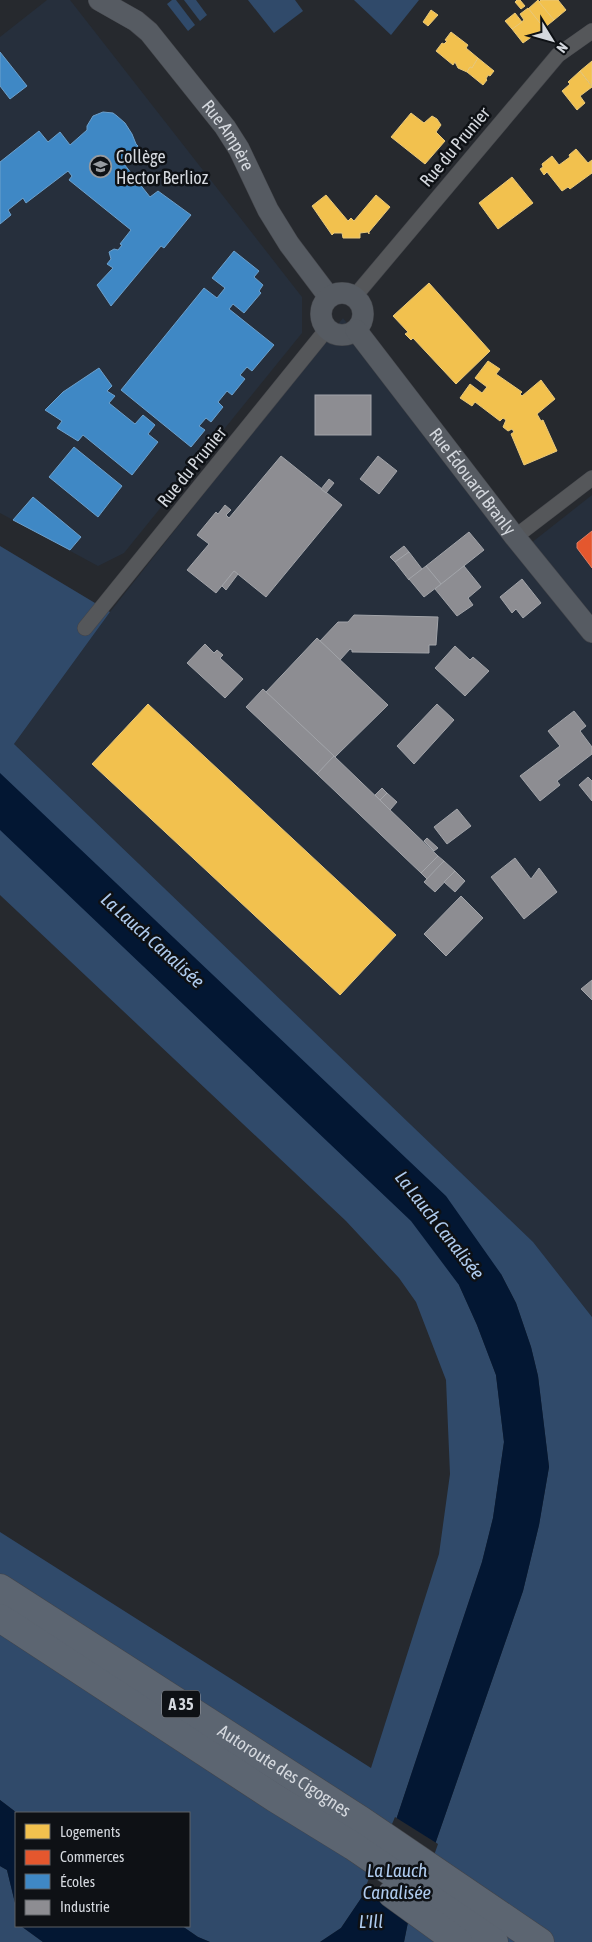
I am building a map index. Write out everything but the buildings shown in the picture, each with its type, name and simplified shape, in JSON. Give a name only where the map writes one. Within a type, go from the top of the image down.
[{"type":"highway","name":"Autoroute des Cigognes","points":[[0,1588],[354,1843],[431,1910],[494,1942]]},
{"type":"highway","name":"Autoroute des Cigognes","points":[[0,1618],[275,1798],[288,1822],[354,1843],[444,1876],[540,1942]]},
{"type":"highway","points":[[431,1910],[458,1942]]},
{"type":"street","name":"Rue Ampère","points":[[99,0],[136,21],[149,32],[225,127],[239,149],[268,210],[289,244],[329,297]]},
{"type":"street","name":"Rue du Prunier","points":[[355,296],[558,55],[592,31]]},
{"type":"street","points":[[346,292],[355,296],[361,303],[364,312],[362,322],[350,334],[334,334],[327,329],[321,319],[322,307],[329,297],[337,293],[346,292]]},
{"type":"street","name":"Rue du Prunier","points":[[85,628],[327,329]]},
{"type":"street","name":"Rue Édouard Branly","points":[[356,330],[515,537],[592,632]]},
{"type":"street","points":[[515,537],[592,478]]},
{"type":"shaded area","name":"Collège Hector Berlioz","points":[[47,0],[70,0],[302,297],[302,333],[124,553],[98,566],[0,513],[0,37]]},
{"type":"shaded area","points":[[172,0],[176,0],[195,25],[188,31],[167,4]]},
{"type":"shaded area","points":[[184,0],[196,0],[207,15],[200,21]]},
{"type":"shaded area","points":[[248,0],[295,0],[303,11],[274,33]]},
{"type":"shaded area","points":[[354,0],[419,0],[391,35]]},
{"type":"shaded area","points":[[343,318],[521,551],[592,495],[592,1317],[532,1242],[14,744],[110,612]]},
{"type":"shaded area","points":[[0,546],[110,612],[14,744],[533,1242],[592,1317],[592,1942],[404,1942],[408,1922],[523,1591],[539,1525],[549,1467],[538,1376],[531,1347],[516,1303],[501,1274],[459,1285],[496,1375],[504,1442],[493,1518],[482,1562],[396,1820],[366,1891],[341,1928],[320,1942],[210,1942],[198,1937],[183,1927],[190,1927],[190,1812],[16,1812],[0,1800],[0,1532],[371,1768],[439,1554],[450,1474],[446,1380],[416,1302],[399,1278],[346,1221],[0,895]]},
{"type":"shaded area","points":[[0,1866],[7,1870],[15,1903],[15,1927],[22,1927],[43,1942],[0,1942]]},
{"type":"water","name":"La Lauch Canalisée","points":[[0,773],[446,1196],[501,1274],[516,1303],[531,1347],[538,1376],[549,1467],[539,1525],[523,1591],[408,1922],[404,1942],[320,1942],[341,1928],[366,1891],[396,1820],[482,1562],[493,1518],[504,1442],[496,1375],[459,1285],[411,1221],[0,830]]},
{"type":"water","points":[[0,1800],[16,1812],[15,1903],[7,1870],[0,1866]]},
{"type":"water","points":[[22,1927],[183,1927],[198,1937],[210,1942],[43,1942]]},
{"type":"pier","points":[[395,1817],[438,1844],[411,1921],[365,1888]]},
{"type":"place","name":"Collège Hector Berlioz","points":[[100,167]]},
{"type":"water label","name":"L'Ill","points":[[371,1921]]}]
